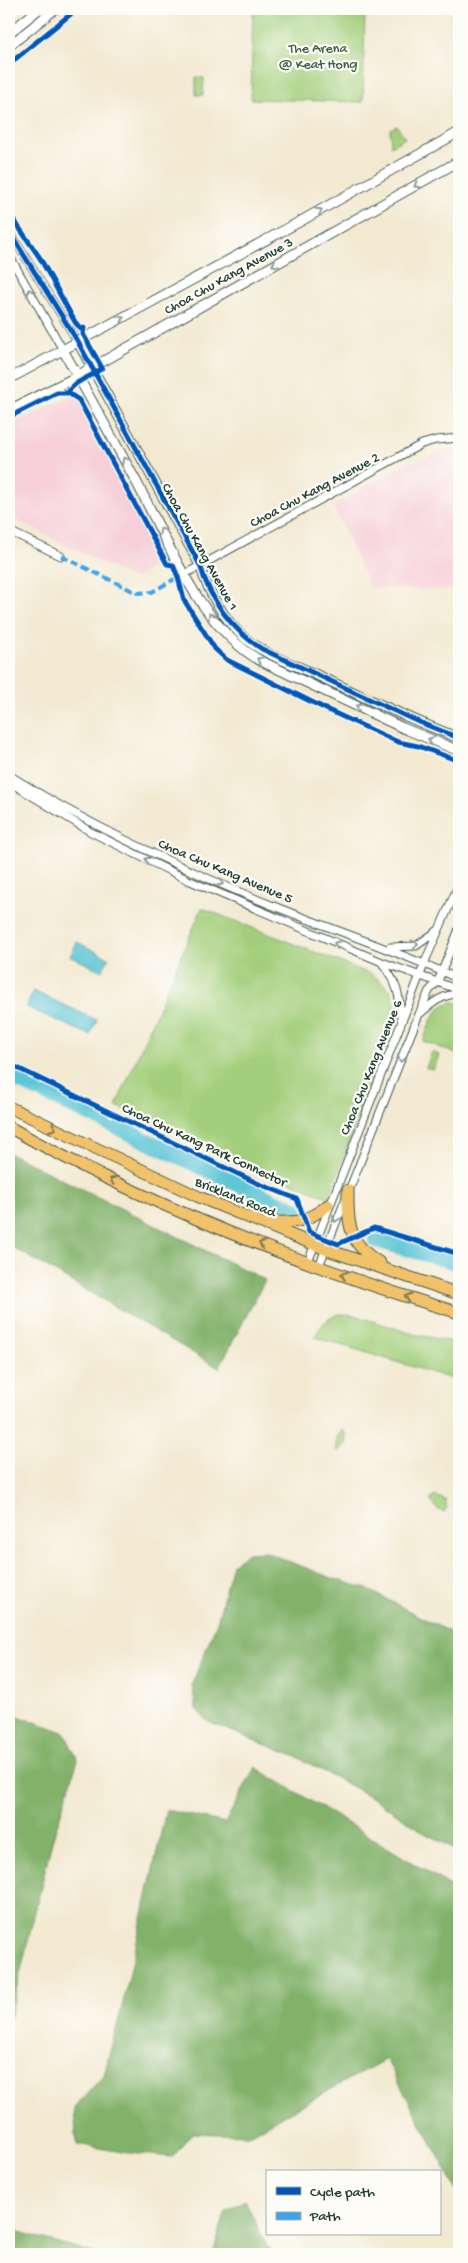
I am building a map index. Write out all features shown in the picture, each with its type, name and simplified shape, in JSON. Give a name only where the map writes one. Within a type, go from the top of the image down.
[{"type":"main road","name":"Brickland Road","points":[[9,1107],[199,1197],[320,1246],[459,1294]]},
{"type":"main road","points":[[9,1127],[106,1177],[216,1226],[368,1285],[459,1313]]},
{"type":"main road","points":[[348,1190],[348,1216],[350,1229],[356,1243],[365,1254],[403,1276]]},
{"type":"main road","points":[[259,1221],[295,1223],[316,1215],[328,1205]]},
{"type":"street","points":[[9,33],[39,9]]},
{"type":"street","points":[[9,46],[55,9]]},
{"type":"street","name":"Choa Chu Kang Avenue 3","points":[[9,379],[301,221],[459,132]]},
{"type":"street","name":"Choa Chu Kang Avenue 3","points":[[9,410],[92,368],[459,161]]},
{"type":"street","name":"Choa Chu Kang Avenue 1","points":[[9,231],[78,342],[200,565],[205,581],[222,612],[246,639],[298,666],[412,719],[459,738]]},
{"type":"street","name":"Choa Chu Kang Avenue 1","points":[[9,254],[184,574],[218,627],[244,652],[404,728],[459,751]]},
{"type":"street","name":"Choa Chu Kang Avenue 2","points":[[184,574],[422,444],[436,440],[459,438]]},
{"type":"street","points":[[9,530],[61,556]]},
{"type":"street","name":"Choa Chu Kang Avenue 5","points":[[9,775],[56,804],[136,845],[272,905],[386,947],[459,979]]},
{"type":"street","name":"Choa Chu Kang Avenue 5","points":[[9,782],[91,832],[222,896],[382,962],[459,990]]},
{"type":"street","points":[[132,852],[136,845]]},
{"type":"street","name":"Choa Chu Kang Avenue 6","points":[[313,1264],[320,1246],[328,1205],[424,964],[459,884]]},
{"type":"street","points":[[386,947],[416,946],[439,929]]},
{"type":"street","points":[[458,932],[459,949]]},
{"type":"street","name":"Choa Chu Kang Avenue 6","points":[[313,1264],[348,1190],[419,1014],[430,990],[438,981],[458,932]]},
{"type":"street","points":[[382,962],[392,976],[399,993],[401,1022]]},
{"type":"street","points":[[419,1014],[441,998],[451,994],[459,994]]},
{"type":"shaded area","points":[[77,394],[166,559],[134,579],[9,516],[9,425]]},
{"type":"shaded area","points":[[450,449],[459,449],[459,590],[370,588],[333,506],[404,465]]},
{"type":"green space","name":"The Arena @ Keat Hong","points":[[253,9],[365,9],[363,102],[251,99]]},
{"type":"green space","points":[[196,77],[204,78],[203,95],[196,95]]},
{"type":"green space","points":[[397,126],[405,138],[391,146],[390,129]]},
{"type":"green space","points":[[202,908],[373,975],[390,989],[397,1009],[329,1198],[116,1106]]},
{"type":"green space","points":[[452,1002],[459,1003],[459,1055],[423,1041],[436,1012]]},
{"type":"green space","points":[[432,1052],[439,1055],[433,1070],[426,1068]]},
{"type":"green space","points":[[9,1153],[265,1280],[219,1368],[9,1245]]},
{"type":"green space","points":[[338,1314],[354,1315],[413,1334],[459,1343],[459,1381],[315,1337],[324,1323]]},
{"type":"green space","points":[[342,1430],[346,1434],[346,1444],[337,1452],[337,1438]]},
{"type":"green space","points":[[436,1496],[445,1500],[447,1508],[444,1512],[437,1509],[430,1499]]},
{"type":"green space","points":[[265,1552],[329,1577],[367,1589],[459,1637],[459,1851],[428,1835],[373,1798],[299,1758],[208,1722],[196,1709],[192,1684],[217,1622],[232,1564],[248,1553]]},
{"type":"green space","points":[[9,1713],[64,1732],[78,1760],[52,1841],[9,2020]]},
{"type":"green space","points":[[255,1767],[459,1891],[459,2194],[386,2059],[248,2135],[192,2133],[173,2157],[128,2153],[77,2144],[74,2108],[104,2075],[126,1991],[166,1810],[225,1823]]},
{"type":"green space","points":[[245,2200],[271,2254],[213,2254],[226,2211]]},
{"type":"green space","points":[[9,2229],[98,2254],[9,2254]]},
{"type":"water","points":[[77,942],[109,958],[102,971],[70,956]]},
{"type":"water","points":[[33,991],[97,1020],[90,1035],[26,1007]]},
{"type":"waterway","points":[[9,1076],[276,1202],[295,1209]]},
{"type":"waterway","points":[[376,1240],[459,1263]]},
{"type":"marked path","points":[[61,556],[137,593],[152,592],[180,576]]},
{"type":"cycle path","points":[[9,64],[77,9]]},
{"type":"cycle path","points":[[9,213],[40,258],[75,322],[81,329],[84,328],[83,334],[102,368],[78,382],[68,393]]},
{"type":"cycle path","points":[[9,231],[78,342],[200,565],[204,578],[223,613],[241,633],[262,649],[412,719],[459,738]]},
{"type":"cycle path","points":[[9,417],[57,393],[68,393],[79,400],[167,564],[173,565],[184,600],[215,649],[227,660],[398,742],[418,746],[459,761]]},
{"type":"cycle path","name":"Choa Chu Kang Park Connector","points":[[9,1064],[257,1183],[297,1199],[309,1232],[338,1244],[374,1228],[459,1254]]}]
